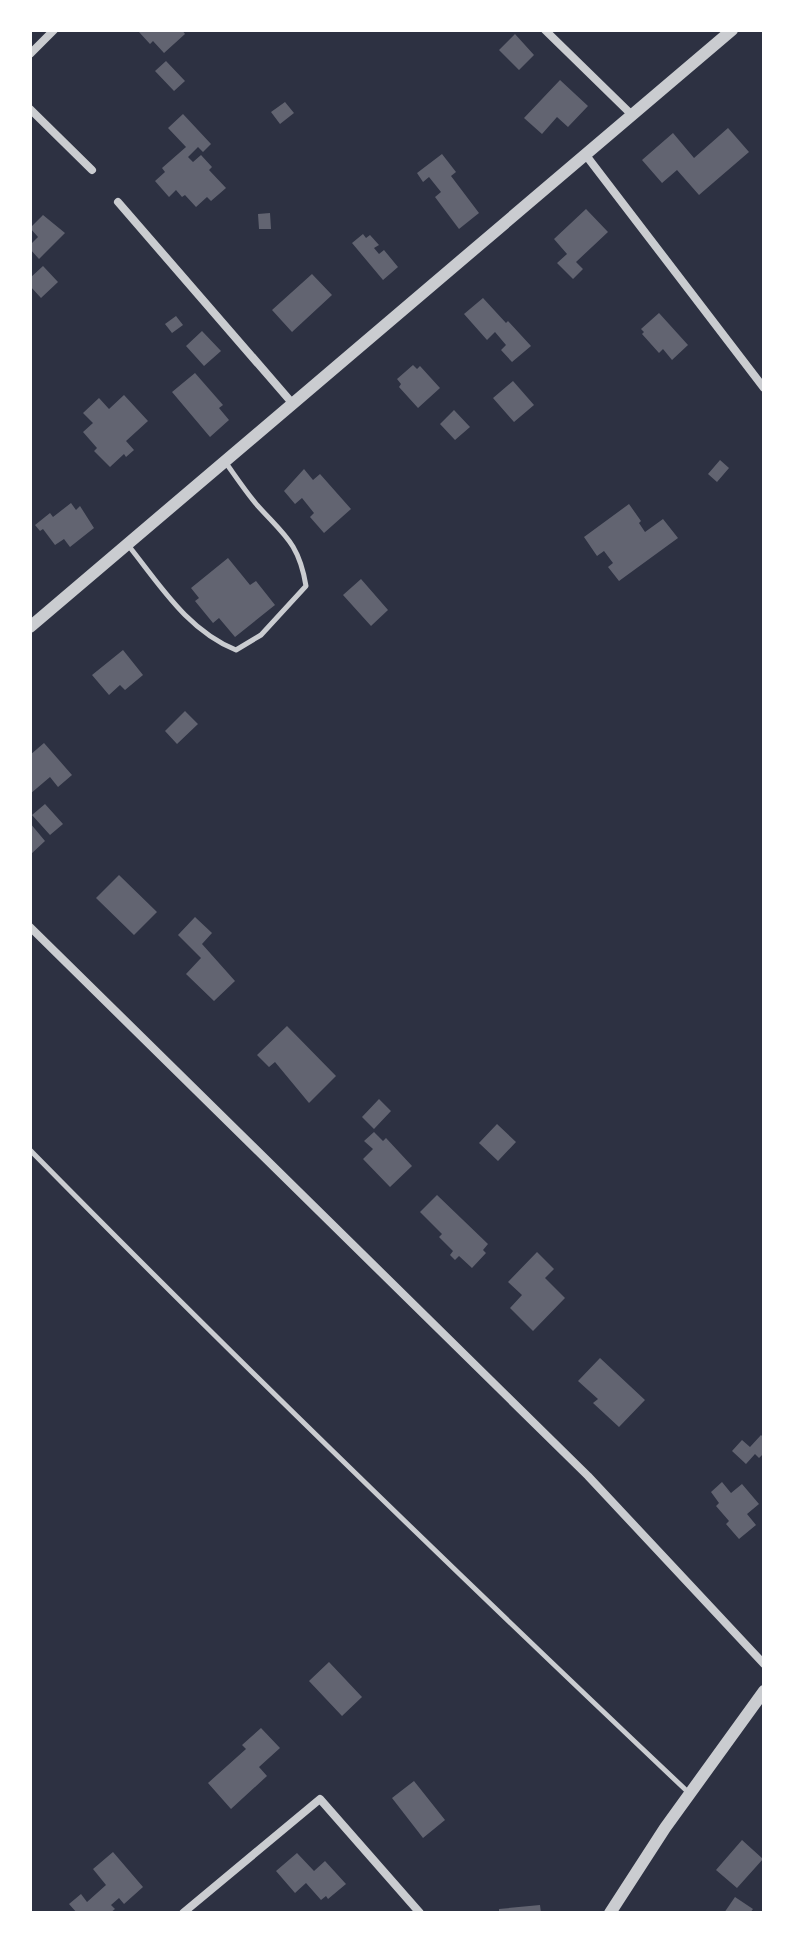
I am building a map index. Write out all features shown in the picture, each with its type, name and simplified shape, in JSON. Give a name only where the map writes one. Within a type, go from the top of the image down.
[{"type":"street","points":[[30,54],[54,30]]},
{"type":"street","points":[[545,30],[632,115]]},
{"type":"street","points":[[30,627],[732,30]]},
{"type":"street","points":[[30,109],[92,170]]},
{"type":"street","points":[[585,154],[764,388]]},
{"type":"street","points":[[118,202],[293,404]]},
{"type":"street","points":[[30,927],[588,1476],[764,1664]]},
{"type":"street","points":[[610,1913],[647,1853],[764,1691]]},
{"type":"street","points":[[183,1913],[320,1799],[420,1913]]},
{"type":"lane","points":[[128,544],[189,622],[217,642],[236,650],[261,635],[306,586],[302,562],[288,536],[256,504],[225,461]]},
{"type":"lane","points":[[30,1150],[135,1258],[393,1510],[690,1793]]},
{"type":"building","points":[[182,30],[185,34],[164,53],[153,41],[150,44],[139,32]]},
{"type":"building","points":[[515,34],[534,55],[519,70],[499,50]]},
{"type":"building","points":[[166,61],[185,81],[174,91],[155,71]]},
{"type":"building","points":[[560,80],[588,106],[568,127],[557,117],[542,134],[524,118]]},
{"type":"building","points":[[285,102],[294,113],[280,124],[271,112]]},
{"type":"building","points":[[183,114],[211,144],[203,152],[198,147],[188,157],[193,162],[201,155],[212,167],[209,170],[226,188],[211,201],[207,197],[196,207],[176,190],[169,197],[155,181],[165,172],[162,168],[186,147],[168,128]]},
{"type":"building","points":[[728,128],[749,152],[699,195],[677,170],[662,183],[642,160],[673,133],[694,158]]},
{"type":"building","points":[[442,154],[456,172],[451,176],[479,213],[459,229],[435,197],[441,192],[429,177],[423,182],[417,173]]},
{"type":"building","points":[[586,209],[608,232],[576,262],[583,269],[573,279],[557,263],[567,254],[554,239]]},
{"type":"building","points":[[270,213],[271,229],[259,229],[258,214]]},
{"type":"building","points":[[43,215],[65,233],[39,259],[30,249],[38,237],[30,228]]},
{"type":"building","points":[[363,234],[366,238],[370,235],[379,245],[374,248],[379,254],[384,250],[398,267],[383,280],[352,243]]},
{"type":"building","points":[[43,266],[58,282],[41,298],[30,286],[30,278]]},
{"type":"building","points":[[312,274],[332,295],[292,332],[272,310]]},
{"type":"building","points":[[483,298],[531,346],[512,362],[501,350],[506,345],[495,332],[487,340],[464,314]]},
{"type":"building","points":[[659,313],[688,345],[672,360],[663,349],[659,353],[642,334],[641,329]]},
{"type":"building","points":[[176,316],[183,325],[172,333],[165,324]]},
{"type":"building","points":[[202,331],[221,351],[204,366],[186,346]]},
{"type":"building","points":[[413,365],[417,369],[420,366],[440,388],[418,408],[399,387],[401,384],[397,379]]},
{"type":"building","points":[[195,373],[223,405],[219,408],[229,420],[210,437],[172,392]]},
{"type":"building","points":[[513,381],[534,405],[514,422],[493,398]]},
{"type":"building","points":[[124,395],[148,421],[126,441],[134,450],[126,457],[124,454],[110,467],[94,451],[97,448],[83,432],[93,423],[83,413],[99,398],[109,409]]},
{"type":"building","points":[[454,410],[470,427],[455,440],[440,424]]},
{"type":"building","points":[[720,460],[729,468],[717,482],[708,474]]},
{"type":"building","points":[[304,469],[313,480],[320,474],[351,509],[324,533],[310,517],[314,513],[302,498],[295,504],[284,491]]},
{"type":"building","points":[[71,503],[76,510],[80,506],[94,528],[70,547],[64,539],[55,545],[43,529],[40,531],[35,525],[50,513],[53,517]]},
{"type":"building","points":[[629,504],[645,532],[663,519],[678,538],[619,581],[608,567],[613,563],[604,551],[597,556],[584,537]]},
{"type":"building","points":[[228,558],[250,585],[256,581],[275,605],[235,637],[219,618],[213,623],[195,601],[199,598],[191,588]]},
{"type":"building","points":[[361,579],[388,610],[371,626],[343,595]]},
{"type":"building","points":[[123,650],[143,675],[125,690],[120,685],[109,695],[92,675]]},
{"type":"building","points":[[185,711],[198,724],[177,744],[165,731]]},
{"type":"building","points":[[44,743],[72,775],[58,787],[50,777],[30,794],[30,755]]},
{"type":"building","points":[[45,804],[63,824],[50,835],[32,815]]},
{"type":"building","points":[[30,823],[45,841],[30,855]]},
{"type":"building","points":[[119,875],[157,912],[134,935],[96,898]]},
{"type":"building","points":[[195,917],[212,933],[202,944],[235,981],[214,1001],[186,974],[201,958],[178,935]]},
{"type":"building","points":[[287,1026],[336,1076],[309,1103],[275,1062],[269,1067],[257,1055]]},
{"type":"building","points":[[379,1099],[391,1111],[374,1129],[362,1117]]},
{"type":"building","points":[[497,1124],[516,1142],[498,1161],[479,1143]]},
{"type":"building","points":[[374,1132],[383,1141],[386,1138],[412,1166],[390,1187],[363,1159],[373,1149],[364,1141]]},
{"type":"building","points":[[437,1195],[488,1244],[483,1250],[486,1253],[472,1268],[459,1256],[455,1260],[450,1255],[453,1251],[439,1237],[442,1234],[420,1212]]},
{"type":"building","points":[[537,1252],[554,1269],[545,1278],[565,1298],[533,1331],[510,1308],[522,1295],[508,1282]]},
{"type":"building","points":[[600,1358],[645,1400],[619,1427],[593,1403],[598,1399],[578,1381]]},
{"type":"building","points":[[761,1435],[764,1438],[764,1453],[759,1458],[755,1454],[746,1464],[732,1451],[742,1440],[750,1447]]},
{"type":"building","points":[[722,1482],[731,1493],[742,1484],[759,1504],[747,1514],[756,1525],[739,1539],[726,1524],[729,1521],[716,1506],[719,1503],[711,1492]]},
{"type":"building","points":[[329,1662],[362,1697],[342,1716],[309,1681]]},
{"type":"building","points":[[261,1728],[280,1748],[259,1767],[267,1776],[231,1809],[208,1783],[246,1749],[242,1745]]},
{"type":"building","points":[[414,1781],[445,1820],[423,1838],[392,1798]]},
{"type":"building","points":[[742,1840],[763,1859],[737,1888],[716,1870]]},
{"type":"building","points":[[113,1852],[143,1887],[124,1904],[119,1898],[111,1905],[115,1909],[110,1913],[77,1913],[69,1904],[81,1894],[87,1902],[106,1885],[93,1869]]},
{"type":"building","points":[[297,1853],[314,1871],[325,1861],[346,1884],[328,1899],[326,1896],[321,1900],[306,1883],[295,1893],[276,1871]]},
{"type":"building","points":[[735,1897],[753,1909],[750,1913],[724,1913]]},
{"type":"building","points":[[540,1905],[541,1913],[499,1913],[499,1909]]}]
